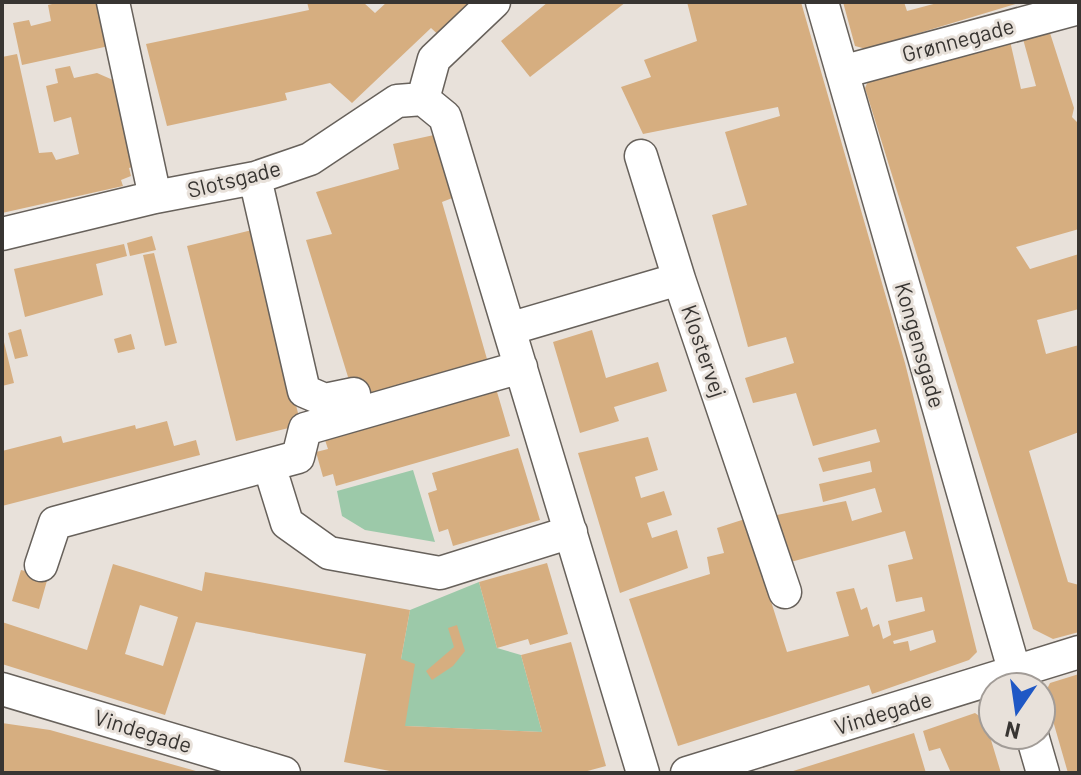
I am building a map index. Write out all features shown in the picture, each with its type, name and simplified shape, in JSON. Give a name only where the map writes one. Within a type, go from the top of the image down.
[{"type":"street","points":[[113,2],[155,197]]},
{"type":"street","points":[[494,2],[434,59],[423,99],[445,117],[643,773]]},
{"type":"street","name":"Kongensgade","points":[[822,2],[1014,671]]},
{"type":"street","name":"Grønnegade","points":[[842,72],[1077,8]]},
{"type":"street","name":"Slotsgade","points":[[2,234],[155,197],[255,178],[310,159],[397,101],[423,99]]},
{"type":"street","points":[[641,156],[679,279]]},
{"type":"street","points":[[255,178],[304,391],[325,400],[354,394]]},
{"type":"street","name":"Klostervej","points":[[509,329],[679,279],[785,592]]},
{"type":"street","points":[[41,565],[55,523],[298,457],[305,429],[521,367]]},
{"type":"street","points":[[269,465],[287,523],[329,553],[440,573],[571,532]]},
{"type":"street","name":"Vindegade","points":[[1037,671],[1079,652]]},
{"type":"street","name":"Vindegade","points":[[2,689],[284,773]]},
{"type":"street","name":"Vindegade","points":[[687,773],[977,691]]},
{"type":"street","points":[[1037,751],[1043,773]]},
{"type":"green space","points":[[413,470],[435,542],[365,530],[342,516],[337,491]]},
{"type":"green space","points":[[479,582],[497,648],[521,655],[542,732],[405,726],[401,659],[410,610]]},
{"type":"building","points":[[99,2],[109,46],[22,65],[13,23],[29,20],[31,26],[51,21],[48,5]]},
{"type":"building","points":[[307,2],[363,2],[375,13],[387,2],[484,2],[444,40],[431,28],[352,103],[330,83],[285,93],[287,100],[167,126],[146,44],[309,10]]},
{"type":"building","points":[[548,2],[626,2],[530,77],[501,41]]},
{"type":"building","points":[[687,2],[801,2],[905,363],[977,652],[969,660],[872,694],[869,685],[678,746],[629,599],[710,574],[707,557],[724,553],[717,528],[745,519],[787,652],[849,636],[836,592],[854,588],[861,610],[867,607],[873,627],[879,624],[883,639],[891,635],[888,621],[925,611],[922,597],[896,602],[888,565],[913,559],[905,531],[787,563],[772,516],[846,501],[852,521],[882,512],[875,488],[823,502],[819,484],[872,472],[870,461],[823,472],[818,458],[880,442],[876,429],[813,446],[796,393],[753,403],[745,378],[794,363],[786,337],[748,347],[712,215],[747,205],[725,132],[780,116],[778,107],[643,134],[621,87],[651,77],[644,60],[697,41]],"holes":[[[933,630],[936,642],[910,651],[908,641],[894,644],[893,641]]]},
{"type":"building","points":[[843,2],[904,2],[907,11],[941,2],[1019,3],[866,49],[855,46]]},
{"type":"building","points":[[1050,33],[1074,108],[1072,117],[1079,124],[1079,229],[1016,247],[1030,269],[1079,254],[1079,309],[1037,320],[1046,354],[1079,345],[1079,432],[1029,451],[1068,582],[1079,585],[1079,632],[1053,639],[1033,629],[865,88],[869,79],[1010,41],[1021,89],[1036,86],[1023,39]]},
{"type":"building","points":[[17,54],[39,153],[52,152],[56,160],[79,154],[71,117],[54,122],[46,86],[58,83],[55,69],[70,66],[74,78],[97,73],[113,80],[136,166],[129,168],[131,176],[121,180],[123,186],[2,213],[2,57]]},
{"type":"building","points":[[434,135],[455,197],[442,202],[489,366],[356,403],[306,240],[332,234],[316,192],[399,169],[393,144]]},
{"type":"building","points":[[252,230],[301,425],[236,441],[187,246]]},
{"type":"building","points":[[152,236],[156,250],[130,256],[127,243]]},
{"type":"building","points":[[124,244],[127,256],[96,264],[103,295],[25,317],[14,269]]},
{"type":"building","points":[[154,253],[177,343],[165,346],[143,255]]},
{"type":"building","points":[[21,329],[28,356],[15,359],[8,333]]},
{"type":"building","points":[[592,330],[606,378],[658,362],[667,391],[614,407],[619,421],[580,433],[553,342]]},
{"type":"building","points":[[131,334],[135,349],[118,353],[114,339]]},
{"type":"building","points":[[2,339],[14,383],[2,386]]},
{"type":"building","points":[[495,385],[510,436],[336,486],[333,474],[323,477],[316,452],[328,449],[323,434]]},
{"type":"building","points":[[167,421],[174,446],[196,440],[200,455],[2,506],[2,451],[61,436],[63,443],[135,425],[136,429]]},
{"type":"building","points":[[648,437],[658,470],[635,477],[641,498],[664,491],[672,515],[647,523],[652,538],[677,530],[688,568],[620,593],[578,453]]},
{"type":"building","points":[[518,448],[540,520],[453,546],[448,529],[439,532],[428,493],[437,490],[432,473]]},
{"type":"building","points":[[547,563],[568,634],[530,645],[528,639],[497,648],[479,582]]},
{"type":"building","points":[[113,564],[202,591],[205,572],[410,610],[401,659],[415,664],[405,726],[542,732],[521,655],[571,642],[606,766],[580,773],[400,773],[344,762],[366,654],[196,622],[165,715],[2,664],[2,622],[87,650]],"holes":[[[140,605],[178,617],[163,666],[125,654]]]},
{"type":"building","points":[[21,570],[48,577],[39,609],[12,601]]},
{"type":"building","points":[[457,625],[465,651],[453,666],[432,680],[426,671],[454,647],[448,628]]},
{"type":"building","points":[[1079,674],[1079,773],[1068,773],[1057,735],[1057,681]]},
{"type":"building","points":[[975,713],[977,751],[994,751],[1001,773],[951,773],[940,748],[929,751],[923,731]]},
{"type":"building","points":[[2,723],[50,730],[203,773],[2,773]]},
{"type":"building","points":[[914,733],[926,773],[790,773],[790,772]]}]
